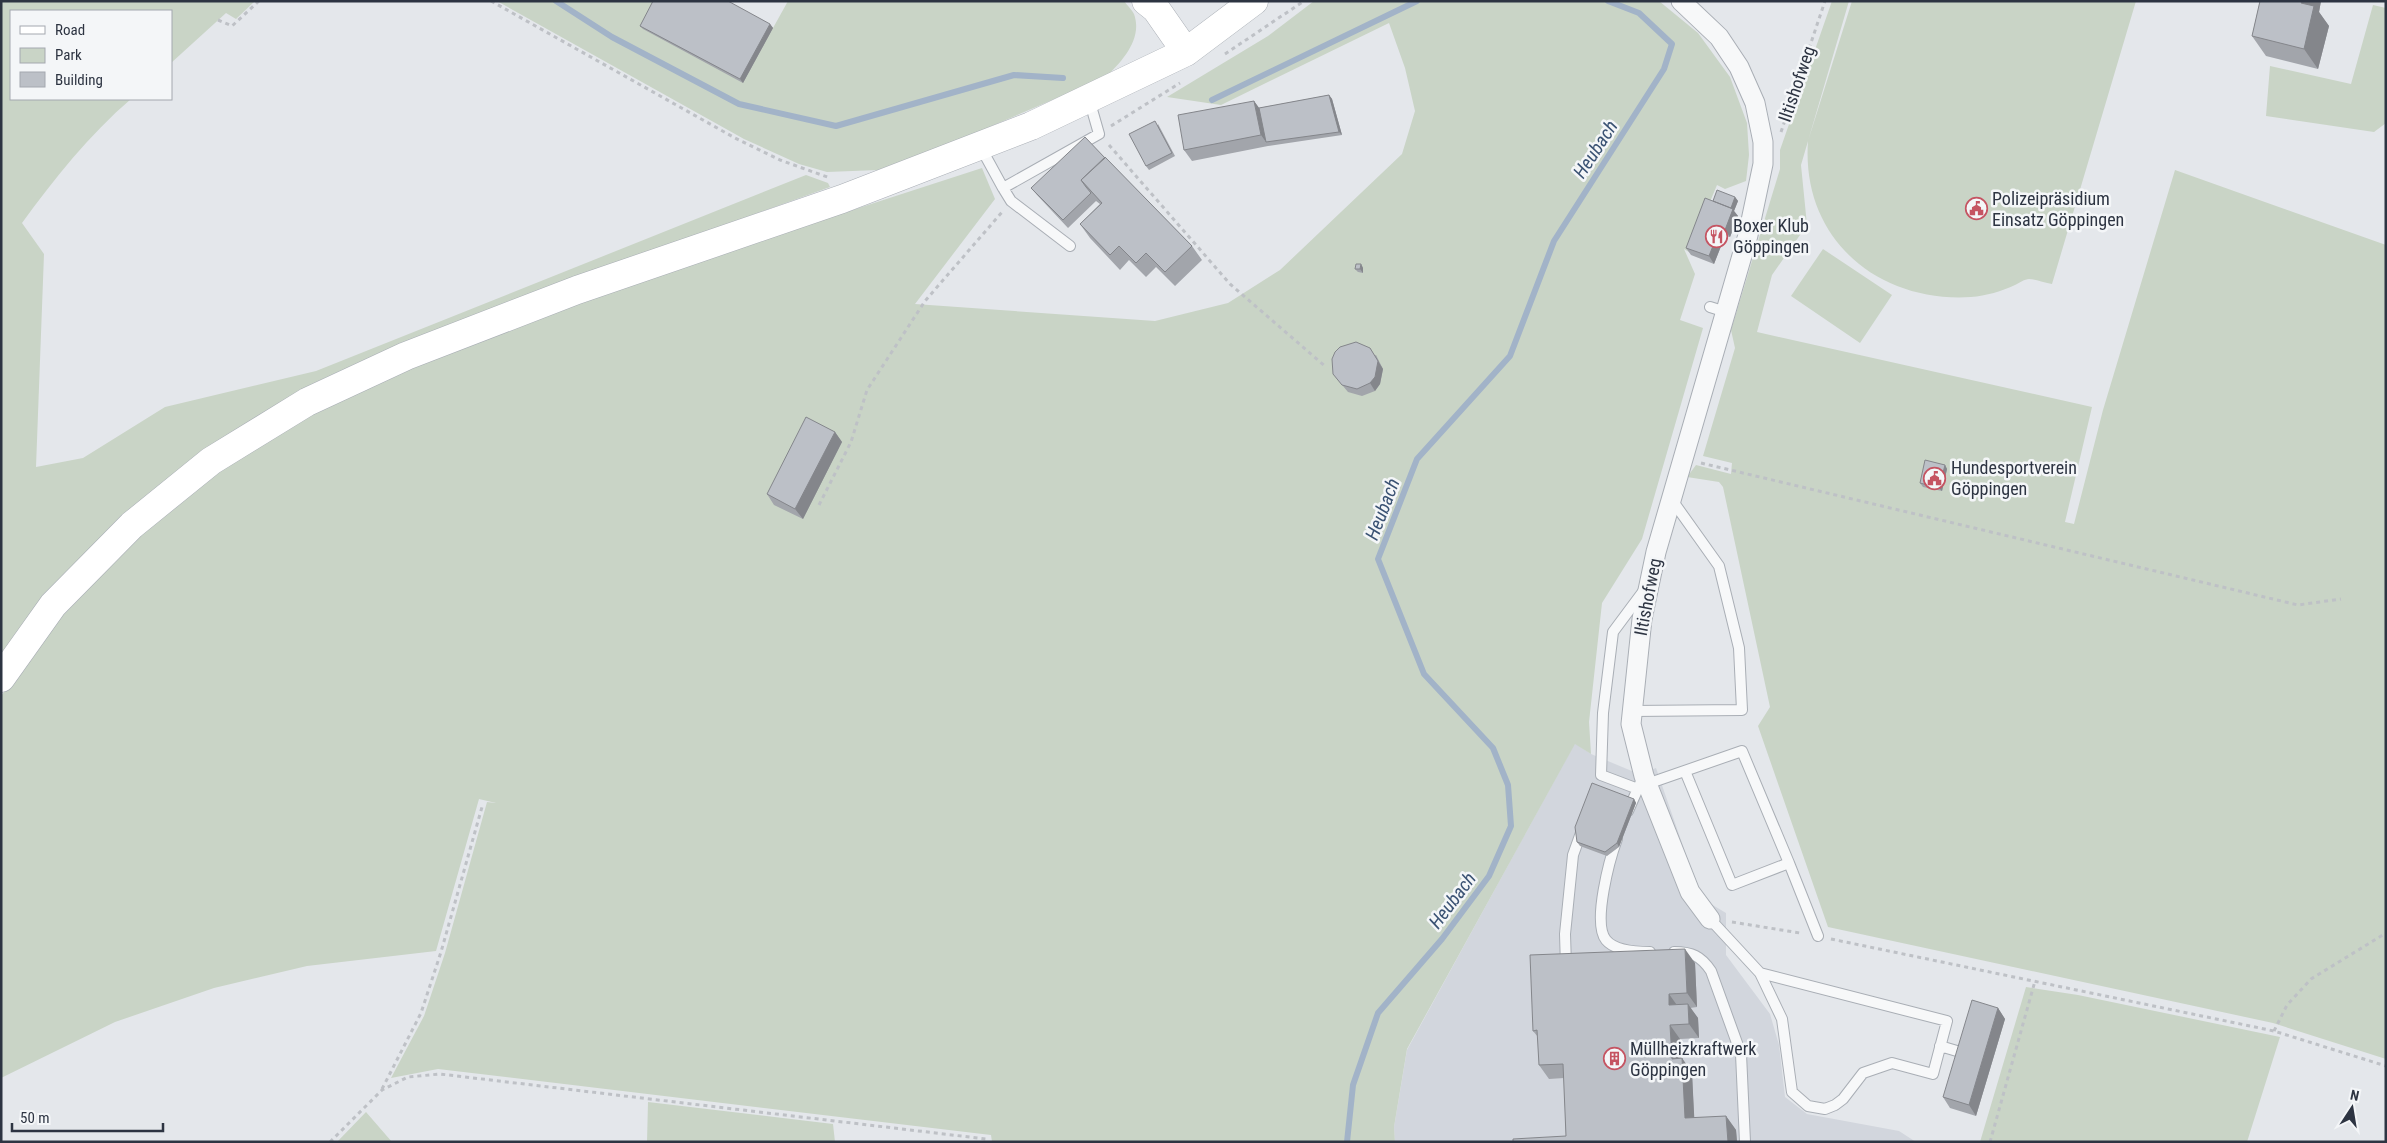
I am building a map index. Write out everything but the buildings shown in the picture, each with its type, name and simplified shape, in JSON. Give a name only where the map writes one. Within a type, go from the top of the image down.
[{"type":"main road","points":[[1146,1],[1156,9],[1186,52]]},
{"type":"main road","points":[[1,678],[53,605],[132,525],[211,461],[307,402],[406,356],[577,290],[866,189],[1039,122],[1186,52],[1254,1]]},
{"type":"street","name":"Iltishofweg","points":[[1681,1],[1719,37],[1739,67],[1755,103],[1763,142],[1763,164],[1748,235],[1718,309],[1684,459],[1650,582],[1642,619],[1631,724],[1643,783],[1690,892],[1710,919]]},
{"type":"lane","points":[[1003,188],[1099,134],[1089,98]]},
{"type":"lane","points":[[980,146],[1011,201],[1070,246]]},
{"type":"lane","points":[[1632,710],[1742,710],[1739,648],[1720,566],[1672,500]]},
{"type":"lane","points":[[1597,788],[1601,774],[1602,713],[1613,632],[1650,582]]},
{"type":"lane","points":[[1601,774],[1643,783],[1742,751],[1818,936]]},
{"type":"lane","points":[[1685,771],[1732,885],[1789,863]]},
{"type":"lane","points":[[1643,783],[1612,852],[1601,914],[1602,932],[1606,940],[1615,947],[1646,952],[1688,952],[1702,959],[1741,1054],[1745,1142]]},
{"type":"lane","points":[[1567,968],[1565,934],[1573,855],[1585,822]]},
{"type":"lane","points":[[1710,919],[1760,973],[1782,1018],[1792,1092],[1808,1106],[1825,1109],[1835,1106],[1863,1074],[1892,1063],[1933,1074],[1947,1020],[1760,973]]},
{"type":"lane","points":[[1940,1046],[1967,1054]]},
{"type":"path","points":[[218,20],[232,26],[259,1]]},
{"type":"path","points":[[491,1],[735,138],[780,160],[866,189]]},
{"type":"path","name":"Iltishofweg","points":[[1763,164],[1781,131],[1825,1]]},
{"type":"path","points":[[1099,134],[1230,284],[1326,367]]},
{"type":"path","points":[[819,505],[851,442],[866,390],[925,300],[1011,201]]},
{"type":"path","points":[[1684,459],[2298,605],[2341,599]]},
{"type":"path","points":[[330,1142],[382,1090],[421,1013],[441,952],[482,807]]},
{"type":"path","points":[[1710,919],[1818,936],[2274,1032],[2386,1066]]},
{"type":"path","points":[[2274,1032],[2287,1005],[2311,979],[2386,933]]},
{"type":"path","points":[[1990,1142],[2035,981]]},
{"type":"path","points":[[382,1090],[408,1077],[440,1074],[986,1139]]},
{"type":"shaded area","points":[[1575,743],[1591,754],[1639,774],[1656,768],[1699,892],[1711,904],[1726,913],[1726,955],[1770,1014],[1779,1045],[1785,1097],[1807,1114],[1899,1131],[1916,1142],[1395,1142],[1394,1127],[1407,1050]]},
{"type":"green space","points":[[1,1],[255,1],[236,19],[226,13],[172,62],[172,10],[10,10],[10,100],[130,100],[101,127],[73,158],[22,223],[44,254],[36,467],[83,458],[165,407],[316,371],[806,175],[828,183],[830,187],[397,345],[314,383],[183,466],[1,655]]},
{"type":"green space","points":[[497,1],[658,1],[773,28],[788,1],[1124,1],[1134,14],[1136,32],[1124,57],[1106,77],[966,137],[878,170],[827,172],[799,164],[744,139]]},
{"type":"green space","points":[[1314,1],[1659,1],[1698,33],[1730,77],[1747,123],[1749,155],[1746,181],[1725,189],[1717,185],[1689,252],[1684,249],[1695,274],[1680,320],[1703,328],[1642,539],[1602,603],[1589,722],[1591,754],[1575,744],[1407,1049],[1394,1127],[1395,1142],[992,1142],[991,1135],[438,1069],[391,1078],[424,1016],[445,953],[487,802],[496,803],[479,799],[436,951],[307,966],[214,988],[115,1022],[1,1078],[1,696],[65,611],[126,546],[250,447],[303,414],[482,337],[834,216],[982,168],[995,199],[915,304],[1155,321],[1228,303],[1280,270],[1402,154],[1415,111],[1405,68],[1389,23],[1221,105],[1167,97],[1268,36]]},
{"type":"green space","points":[[1832,1],[1849,1],[1801,165],[1807,225],[1772,275],[1757,332],[2092,407],[2065,522],[2074,524],[2103,410],[2175,170],[2386,245],[2386,1059],[2273,1023],[1828,927],[1758,726],[1770,707],[1723,487],[1719,482],[1687,477],[1696,465],[1731,474],[1732,463],[1703,456],[1735,348],[1731,330],[1780,169],[1780,150]]},
{"type":"green space","points":[[1852,1],[2136,1],[2052,284],[2029,279],[1994,293],[1971,297],[1937,296],[1905,289],[1876,276],[1852,258],[1832,235],[1817,207],[1809,176],[1808,141]]},
{"type":"green space","points":[[2373,5],[2386,8],[2386,123],[2374,132],[2266,116],[2270,66],[2351,84]]},
{"type":"green space","points":[[1823,249],[1892,295],[1860,343],[1791,296]]},
{"type":"green space","points":[[2026,987],[2078,995],[2280,1037],[2247,1142],[1980,1142]]},
{"type":"green space","points":[[648,1102],[833,1124],[835,1142],[647,1142]]},
{"type":"green space","points":[[366,1112],[392,1142],[337,1142]]},
{"type":"waterway","points":[[556,1],[612,37],[739,104],[836,126],[1014,75],[1063,78]]},
{"type":"waterway","points":[[1212,100],[1417,1]]},
{"type":"waterway","name":"Heubach","points":[[1347,1142],[1353,1085],[1378,1013],[1442,939],[1489,876],[1511,826],[1508,785],[1493,748],[1424,674],[1378,559],[1417,459],[1510,356],[1554,241],[1664,69],[1672,44],[1639,13],[1608,1]]},
{"type":"place","name":"Polizeipräsidium Einsatz Göppingen","points":[[1976,209]]},
{"type":"place","name":"Boxer Klub Göppingen","points":[[1717,236]]},
{"type":"place","name":"Hundesportverein Göppingen","points":[[1935,478]]},
{"type":"place","name":"Müllheizkraftwerk Göppingen","points":[[1614,1059]]}]
